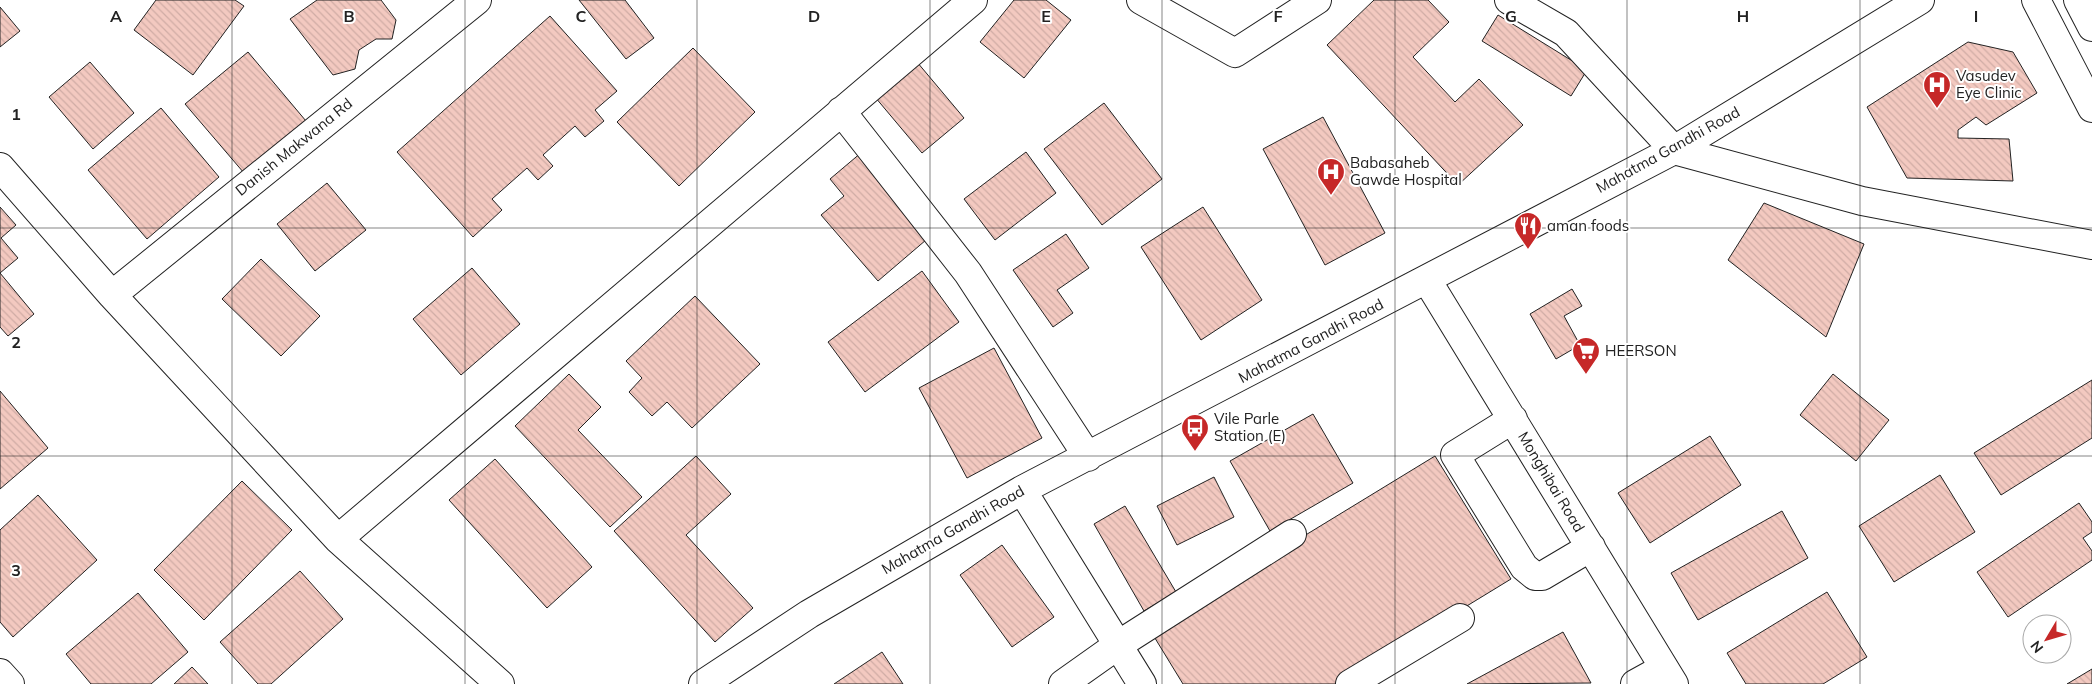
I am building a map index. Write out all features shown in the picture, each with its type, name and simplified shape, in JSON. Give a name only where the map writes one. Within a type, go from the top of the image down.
[{"type":"street","name":"Danish Makwana Rd","points":[[112,295],[477,0]]},
{"type":"street","points":[[338,539],[973,0]]},
{"type":"street","points":[[1141,0],[1235,53],[1317,0]]},
{"type":"street","points":[[1509,0],[1566,33],[1674,150],[1862,201],[2092,245]]},
{"type":"street","name":"Mahatma Gandhi Road","points":[[703,684],[809,614],[1022,490],[1674,150],[1897,8],[1920,0]]},
{"type":"street","points":[[2036,0],[2092,108]]},
{"type":"street","points":[[2078,0],[2092,26]]},
{"type":"street","points":[[841,111],[968,273],[1088,457]]},
{"type":"street","points":[[0,167],[112,295],[338,539],[500,684]]},
{"type":"street","name":"Monghibai Road","points":[[1427,280],[1669,676]]},
{"type":"street","points":[[1513,419],[1450,458],[1528,572],[1535,576],[1542,576],[1591,547]]},
{"type":"street","points":[[1022,490],[1142,684]]},
{"type":"street","points":[[1063,684],[1118,645],[1292,534]]},
{"type":"street","points":[[1350,684],[1460,618]]},
{"type":"street","points":[[0,674],[10,684]]},
{"type":"street","points":[[1635,684],[1669,676]]},
{"type":"building","points":[[156,0],[235,0],[244,6],[193,75],[134,30]]},
{"type":"building","points":[[317,0],[381,0],[396,20],[392,39],[376,39],[359,50],[355,69],[333,75],[290,19]]},
{"type":"building","points":[[579,0],[625,0],[654,38],[626,59]]},
{"type":"building","points":[[1014,0],[1046,0],[1071,20],[1024,78],[980,42]]},
{"type":"building","points":[[1374,0],[1428,0],[1449,22],[1413,57],[1455,102],[1479,79],[1523,125],[1458,185],[1327,45]]},
{"type":"building","points":[[0,7],[20,31],[0,47]]},
{"type":"building","points":[[1498,15],[1587,70],[1571,96],[1482,41]]},
{"type":"building","points":[[550,16],[617,91],[595,110],[604,121],[585,137],[575,126],[543,155],[553,166],[538,180],[527,168],[492,199],[502,210],[473,237],[397,152]]},
{"type":"building","points":[[1968,42],[2013,52],[2037,93],[1986,125],[1976,117],[1958,130],[1958,138],[2009,139],[2013,181],[1907,178],[1867,107]]},
{"type":"building","points":[[693,48],[755,112],[679,186],[617,122]]},
{"type":"building","points":[[248,52],[306,121],[244,173],[185,104]]},
{"type":"building","points":[[90,62],[134,113],[93,149],[49,97]]},
{"type":"building","points":[[917,62],[964,118],[922,153],[875,97]]},
{"type":"building","points":[[1104,103],[1162,179],[1102,225],[1044,149]]},
{"type":"building","points":[[161,108],[219,177],[147,239],[88,170]]},
{"type":"building","points":[[1323,117],[1385,233],[1325,265],[1263,149]]},
{"type":"building","points":[[862,152],[933,234],[878,281],[821,215],[844,196],[830,179]]},
{"type":"building","points":[[1026,152],[1056,193],[995,240],[964,199]]},
{"type":"building","points":[[327,183],[366,230],[315,271],[277,224]]},
{"type":"building","points":[[1764,203],[1864,244],[1826,337],[1728,260]]},
{"type":"building","points":[[0,207],[16,225],[1,238],[18,258],[0,273]]},
{"type":"building","points":[[1203,207],[1262,300],[1201,340],[1141,247]]},
{"type":"building","points":[[1066,234],[1089,268],[1057,290],[1073,313],[1053,327],[1013,270]]},
{"type":"building","points":[[261,259],[320,316],[281,356],[222,299]]},
{"type":"building","points":[[472,268],[520,324],[461,375],[413,319]]},
{"type":"building","points":[[922,271],[959,322],[865,392],[828,342]]},
{"type":"building","points":[[0,273],[34,314],[8,336],[0,327]]},
{"type":"building","points":[[1572,289],[1582,306],[1564,316],[1580,345],[1556,359],[1530,314]]},
{"type":"building","points":[[695,296],[760,364],[692,428],[667,402],[652,416],[629,392],[642,378],[626,361]]},
{"type":"building","points":[[994,348],[1042,438],[967,478],[919,388]]},
{"type":"building","points":[[569,374],[601,407],[578,430],[642,497],[610,527],[515,426]]},
{"type":"building","points":[[1833,374],[1889,420],[1856,461],[1800,415]]},
{"type":"building","points":[[2092,380],[2092,438],[2001,495],[1974,453]]},
{"type":"building","points":[[0,391],[48,448],[0,489]]},
{"type":"building","points":[[1313,414],[1353,483],[1270,531],[1230,461]]},
{"type":"building","points":[[1710,436],[1741,485],[1650,543],[1618,493]]},
{"type":"building","points":[[696,456],[731,494],[686,535],[753,608],[715,642],[614,531]]},
{"type":"building","points":[[1435,456],[1511,579],[1339,684],[1183,684],[1150,630]]},
{"type":"building","points":[[495,459],[592,567],[547,608],[449,500]]},
{"type":"building","points":[[1940,475],[1975,532],[1894,582],[1859,526]]},
{"type":"building","points":[[1214,477],[1234,517],[1177,545],[1157,506]]},
{"type":"building","points":[[242,481],[292,530],[204,620],[154,570]]},
{"type":"building","points":[[38,495],[97,560],[13,637],[0,622],[0,530]]},
{"type":"building","points":[[2079,503],[2092,522],[2092,532],[2083,538],[2092,551],[2092,560],[2008,617],[1977,572]]},
{"type":"building","points":[[1125,506],[1176,592],[1144,611],[1094,524]]},
{"type":"building","points":[[1782,511],[1808,558],[1698,620],[1671,573]]},
{"type":"building","points":[[1002,545],[1054,617],[1012,647],[960,575]]},
{"type":"building","points":[[300,571],[343,619],[271,684],[258,684],[220,642]]},
{"type":"building","points":[[1827,592],[1867,657],[1823,684],[1746,684],[1727,653]]},
{"type":"building","points":[[138,593],[188,652],[151,684],[91,684],[66,654]]},
{"type":"building","points":[[1563,632],[1591,683],[1467,684]]},
{"type":"building","points":[[882,652],[903,684],[834,684]]},
{"type":"building","points":[[192,667],[208,684],[174,684]]},
{"type":"building","points":[[2092,669],[2092,684],[2067,684]]},
{"type":"place","name":"Vasudev Eye Clinic","points":[[1937,109]]},
{"type":"place","name":"Babasaheb Gawde Hospital","points":[[1331,196]]},
{"type":"place","name":"aman foods","points":[[1528,250]]},
{"type":"place","name":"HEERSON","points":[[1586,375]]},
{"type":"place","name":"Vile Parle Station (E)","points":[[1195,452]]}]
